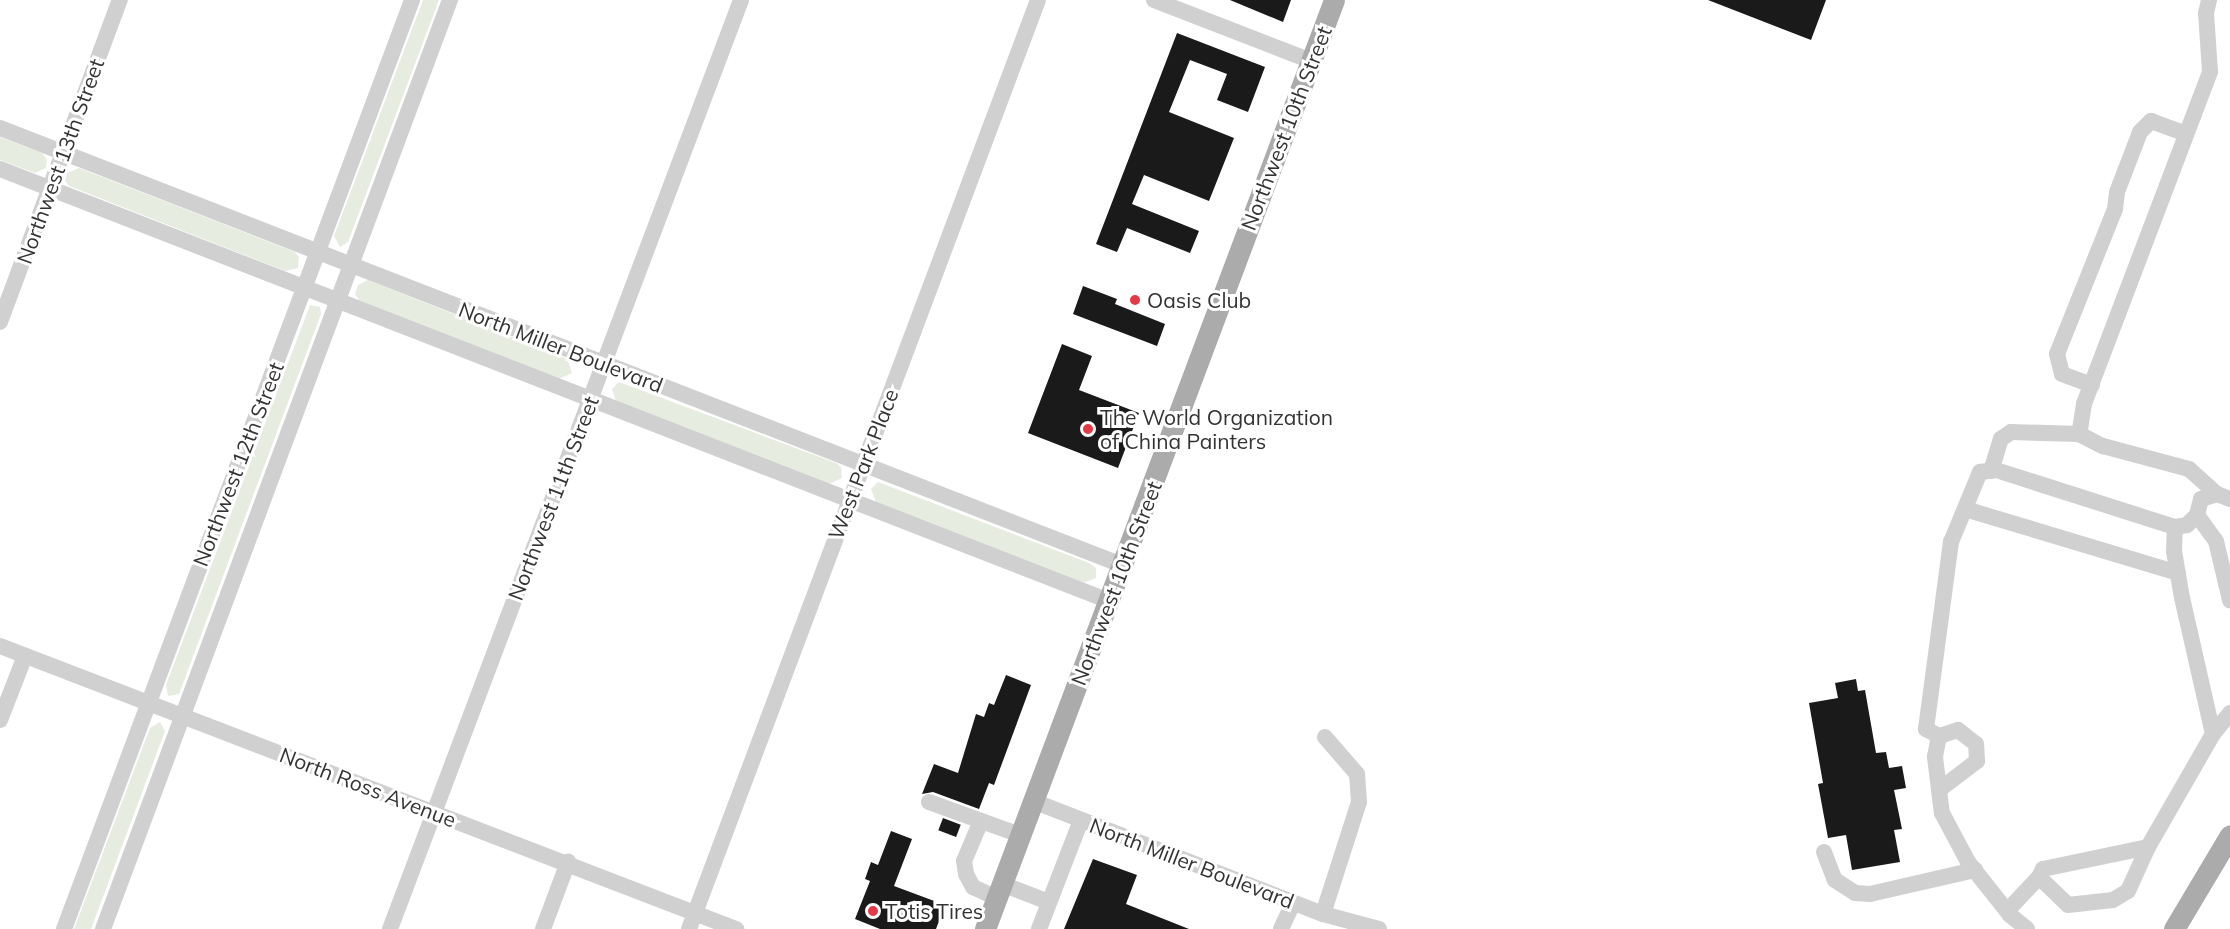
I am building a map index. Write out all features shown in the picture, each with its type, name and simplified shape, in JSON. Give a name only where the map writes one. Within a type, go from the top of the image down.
[{"type":"main road","name":"Northwest 10th Street","points":[[985,929],[1334,0]]},
{"type":"main road","points":[[2174,929],[2230,835]]},
{"type":"street","name":"Northwest 13th Street","points":[[0,322],[120,0]]},
{"type":"street","name":"Northwest 12th Street","points":[[64,929],[412,0]]},
{"type":"street","name":"Northwest 12th Street","points":[[103,929],[450,0]]},
{"type":"street","name":"Northwest 11th Street","points":[[390,929],[741,0]]},
{"type":"street","name":"West Park Place","points":[[692,921],[1038,0]]},
{"type":"street","points":[[1154,0],[1311,61]]},
{"type":"street","points":[[2079,434],[2092,385],[2210,72],[2206,13],[2209,0]]},
{"type":"street","points":[[2092,385],[2062,374],[2057,354],[2115,209],[2139,132],[2151,121],[2186,134]]},
{"type":"street","name":"North Miller Boulevard","points":[[0,128],[1122,566]]},
{"type":"street","name":"North Miller Boulevard","points":[[0,169],[1108,602]]},
{"type":"street","points":[[1991,471],[2001,439],[2011,432],[2079,434],[2103,446],[2189,469],[2223,496]]},
{"type":"street","points":[[1939,790],[1977,761],[1976,744],[1958,730],[1940,736],[1926,729],[1928,699],[1952,542],[1980,472],[1991,471],[2175,527],[2187,525],[2197,515],[2201,499],[2223,496]]},
{"type":"street","points":[[1965,508],[2178,573]]},
{"type":"street","points":[[2197,515],[2217,541],[2230,600]]},
{"type":"street","points":[[2175,527],[2178,573],[2213,734]]},
{"type":"street","name":"North Ross Avenue","points":[[0,646],[568,862],[692,921],[736,929]]},
{"type":"street","points":[[0,720],[25,656]]},
{"type":"street","points":[[2038,877],[2068,905],[2113,900],[2128,891],[2148,847],[2213,734],[2230,713]]},
{"type":"street","points":[[1940,736],[1935,757],[1942,813],[1975,870],[2007,911],[2027,929]]},
{"type":"street","points":[[1323,914],[1359,802],[1357,774],[1325,737]]},
{"type":"street","name":"North Miller Boulevard","points":[[1033,801],[1293,903],[1352,924],[1380,929]]},
{"type":"street","points":[[929,802],[1020,835]]},
{"type":"street","points":[[1039,929],[1081,820]]},
{"type":"street","points":[[981,821],[964,861],[966,874],[973,887],[1049,902]]},
{"type":"street","points":[[2007,911],[2043,869],[2148,847]]},
{"type":"street","points":[[1824,852],[1835,880],[1855,893],[1870,894],[1975,870]]},
{"type":"street","points":[[543,929],[568,862]]},
{"type":"street","points":[[1281,929],[1293,903]]},
{"type":"shaded area","points":[[423,0],[439,0],[348,242],[340,247],[334,236]]},
{"type":"shaded area","points":[[0,137],[42,153],[47,160],[46,168],[35,173],[0,160]]},
{"type":"shaded area","points":[[79,168],[295,252],[299,257],[298,268],[285,271],[69,186],[65,181],[67,173]]},
{"type":"shaded area","points":[[368,280],[567,359],[572,373],[559,379],[359,300],[355,294],[358,285]]},
{"type":"shaded area","points":[[310,305],[320,307],[321,314],[179,694],[168,696],[166,685]]},
{"type":"shaded area","points":[[619,382],[836,463],[841,467],[842,478],[829,484],[616,401],[612,389]]},
{"type":"shaded area","points":[[878,482],[1089,563],[1096,568],[1096,578],[1083,583],[876,502],[871,489]]},
{"type":"shaded area","points":[[160,722],[165,731],[91,929],[74,929],[150,728]]},
{"type":"building","points":[[1230,0],[1291,0],[1283,22]]},
{"type":"building","points":[[1708,0],[1826,0],[1811,40]]},
{"type":"building","points":[[1177,33],[1265,67],[1248,112],[1217,100],[1227,74],[1190,60],[1169,112],[1234,138],[1209,201],[1144,175],[1132,204],[1199,231],[1190,253],[1127,228],[1117,252],[1096,244]]},
{"type":"building","points":[[1083,286],[1117,299],[1115,304],[1165,324],[1157,346],[1073,314]]},
{"type":"building","points":[[1062,344],[1092,356],[1079,390],[1139,413],[1118,468],[1028,433]]},
{"type":"building","points":[[1006,675],[1031,685],[994,785],[989,783],[979,809],[933,792],[922,794],[934,764],[958,773],[976,714],[984,717],[989,703],[994,705]]},
{"type":"building","points":[[1856,679],[1858,691],[1865,690],[1876,753],[1886,752],[1889,768],[1902,766],[1906,788],[1894,790],[1902,829],[1894,830],[1900,862],[1852,870],[1846,835],[1828,838],[1818,784],[1823,783],[1809,703],[1838,698],[1835,683]]},
{"type":"building","points":[[943,818],[961,825],[956,837],[938,830]]},
{"type":"building","points":[[891,831],[912,839],[894,886],[945,905],[936,929],[880,929],[855,919],[870,881],[865,879],[871,862],[878,865]]},
{"type":"building","points":[[1093,859],[1137,875],[1126,904],[1189,929],[1064,929]]},
{"type":"place","name":"Oasis Club","points":[[1135,300]]},
{"type":"place","name":"The World Organization of China Painters","points":[[1088,429]]},
{"type":"place","name":"Totis Tires","points":[[873,911]]}]
